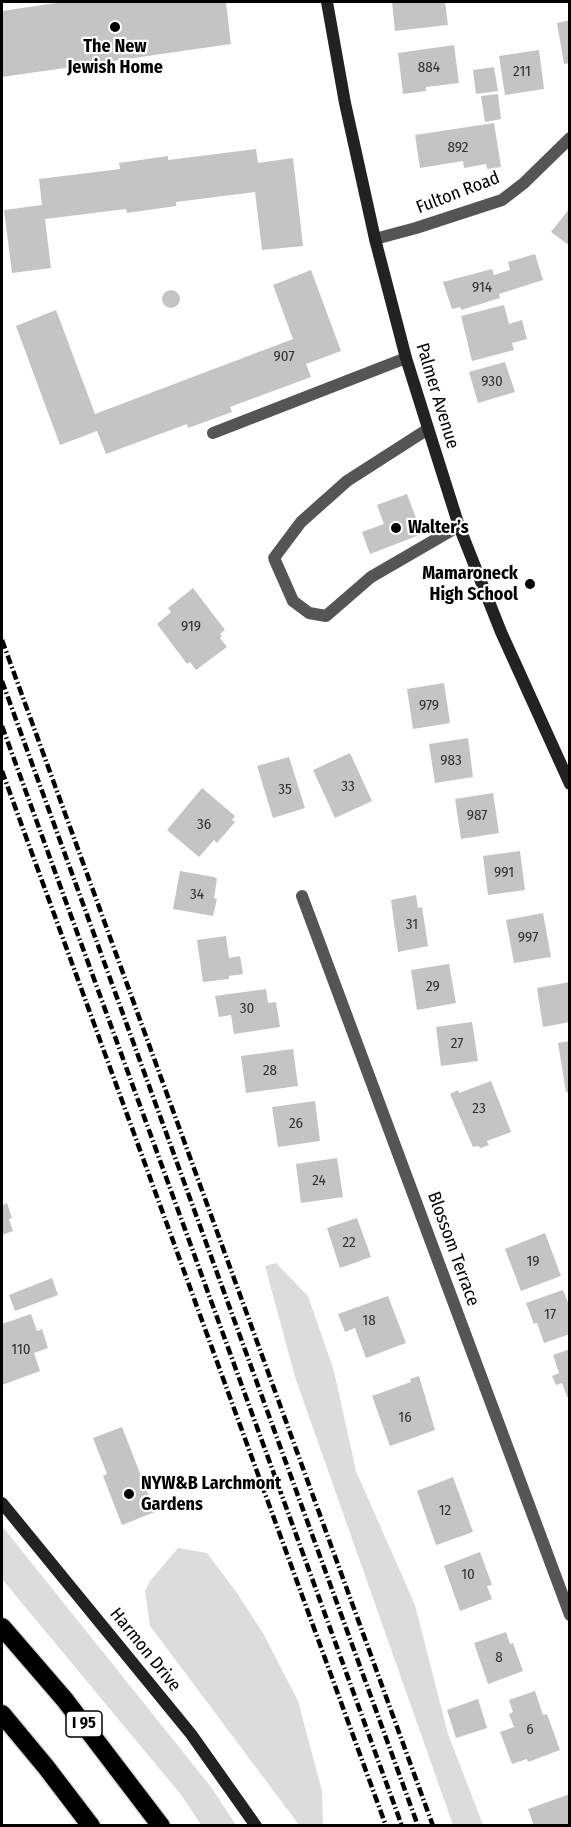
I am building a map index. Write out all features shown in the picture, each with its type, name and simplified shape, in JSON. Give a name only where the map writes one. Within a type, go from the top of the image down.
[{"type":"highway","name":"I 95","points":[[2,1627],[65,1700],[160,1826]]},
{"type":"highway","points":[[2,1714],[91,1826]]},
{"type":"street","name":"Palmer Avenue","points":[[327,2],[345,103],[375,239],[406,358],[428,429],[459,526],[501,632],[570,784]]},
{"type":"street","name":"Fulton Road","points":[[375,239],[502,200],[525,183],[570,138]]},
{"type":"street","points":[[213,433],[406,358]]},
{"type":"street","points":[[428,429],[346,481],[301,522],[274,558],[293,601],[309,613],[326,616],[371,577],[459,526]]},
{"type":"street","name":"Blossom Terrace","points":[[302,896],[570,1615]]},
{"type":"street","name":"Harmon Drive","points":[[2,1503],[190,1734],[255,1826]]},
{"type":"shaded area","points":[[276,1263],[308,1296],[334,1371],[356,1471],[415,1605],[448,1734],[483,1825],[453,1825],[295,1377],[265,1266]]},
{"type":"shaded area","points":[[2,1526],[211,1787],[236,1825],[201,1825],[182,1796],[2,1579]]},
{"type":"shaded area","points":[[178,1548],[207,1553],[263,1633],[298,1701],[322,1791],[323,1825],[299,1825],[150,1626],[145,1591],[150,1581]]},
{"type":"building","name":"The New Jewish Home","points":[[62,2],[226,2],[231,44],[2,77],[2,11]]},
{"type":"building","points":[[392,2],[445,2],[448,25],[395,31]]},
{"type":"building","points":[[570,20],[570,63],[564,64],[557,23]]},
{"type":"building","points":[[454,45],[459,83],[426,87],[426,91],[403,94],[398,53]]},
{"type":"building","points":[[539,50],[544,89],[505,95],[499,56]]},
{"type":"building","points":[[494,67],[498,91],[476,94],[473,70]]},
{"type":"building","points":[[498,94],[501,119],[485,122],[481,96]]},
{"type":"building","points":[[494,123],[501,167],[487,169],[486,164],[464,168],[463,161],[420,168],[415,135]]},
{"type":"building","points":[[256,149],[258,163],[293,158],[303,246],[262,250],[255,192],[176,202],[176,206],[127,213],[126,209],[45,219],[51,268],[12,273],[4,210],[42,205],[39,179],[120,169],[119,163],[168,156],[168,160]]},
{"type":"building","points":[[570,208],[570,246],[551,232]]},
{"type":"building","points":[[535,254],[543,280],[499,294],[500,298],[461,310],[460,307],[452,309],[443,282],[492,269],[494,275],[510,270],[508,262]]},
{"type":"building","points":[[311,270],[341,351],[306,364],[311,377],[230,407],[232,412],[188,428],[187,424],[106,454],[97,431],[60,445],[16,326],[56,310],[95,414],[293,339],[273,285]]},
{"type":"building","points":[[171,290],[177,293],[180,299],[177,305],[171,308],[165,305],[162,299],[165,293]]},
{"type":"building","points":[[504,305],[509,324],[522,320],[527,339],[512,343],[514,350],[472,361],[461,316]]},
{"type":"building","points":[[505,362],[515,392],[478,403],[469,372]]},
{"type":"building","name":"Walter’s","points":[[407,494],[422,534],[370,554],[362,532],[384,524],[377,505]]},
{"type":"building","points":[[193,588],[225,630],[220,634],[222,636],[220,638],[227,647],[196,670],[190,662],[187,664],[157,624],[171,612],[168,608]]},
{"type":"building","points":[[444,683],[450,723],[413,729],[407,689]]},
{"type":"building","points":[[468,738],[473,777],[435,783],[429,744]]},
{"type":"building","points":[[350,753],[372,801],[335,818],[313,770]]},
{"type":"building","points":[[289,757],[305,808],[273,818],[257,766]]},
{"type":"building","points":[[202,788],[235,816],[232,820],[235,822],[217,843],[214,840],[199,857],[167,830]]},
{"type":"building","points":[[493,793],[499,833],[461,839],[455,799]]},
{"type":"building","points":[[520,851],[525,890],[488,895],[483,856]]},
{"type":"building","points":[[180,871],[217,879],[214,898],[217,899],[213,916],[173,909]]},
{"type":"building","points":[[416,895],[418,908],[422,907],[428,946],[398,952],[391,900]]},
{"type":"building","points":[[543,913],[551,957],[514,963],[506,920]]},
{"type":"building","points":[[226,936],[229,958],[240,956],[243,974],[229,976],[229,979],[203,982],[197,940]]},
{"type":"building","points":[[449,964],[456,1003],[417,1010],[411,970]]},
{"type":"building","points":[[570,982],[570,1022],[543,1027],[537,988]]},
{"type":"building","points":[[266,989],[268,1003],[276,1002],[280,1027],[234,1034],[231,1015],[219,1017],[215,996]]},
{"type":"building","points":[[472,1022],[478,1061],[441,1066],[436,1027]]},
{"type":"building","points":[[570,1041],[570,1092],[566,1092],[558,1043]]},
{"type":"building","points":[[293,1049],[298,1086],[246,1093],[241,1056]]},
{"type":"building","points":[[491,1081],[511,1132],[487,1141],[489,1145],[481,1148],[473,1147],[450,1094]]},
{"type":"building","points":[[315,1101],[320,1141],[278,1147],[272,1107]]},
{"type":"building","points":[[337,1158],[343,1197],[301,1203],[296,1164]]},
{"type":"building","points":[[2,1200],[3,1205],[7,1203],[13,1231],[2,1235]]},
{"type":"building","points":[[357,1218],[371,1257],[340,1268],[327,1228]]},
{"type":"building","points":[[545,1233],[561,1276],[521,1291],[505,1249]]},
{"type":"building","points":[[52,1278],[58,1295],[15,1311],[9,1295]]},
{"type":"building","points":[[563,1290],[570,1307],[570,1334],[544,1343],[537,1323],[534,1324],[526,1303]]},
{"type":"building","points":[[388,1296],[406,1343],[366,1358],[355,1328],[345,1332],[338,1314]]},
{"type":"building","points":[[31,1314],[37,1331],[42,1329],[48,1348],[34,1353],[40,1371],[2,1385],[2,1324]]},
{"type":"building","points":[[570,1349],[570,1396],[567,1397],[562,1383],[556,1385],[552,1376],[559,1373],[553,1355]]},
{"type":"building","points":[[419,1376],[435,1430],[390,1446],[372,1396],[411,1382],[410,1379]]},
{"type":"building","name":"NYW&B Larchmont Gardens","points":[[122,1427],[155,1512],[122,1525],[103,1476],[107,1474],[93,1438]]},
{"type":"building","points":[[453,1477],[473,1532],[436,1545],[417,1491]]},
{"type":"building","points":[[480,1552],[492,1585],[487,1586],[492,1599],[460,1611],[444,1566]]},
{"type":"building","points":[[506,1632],[510,1644],[513,1643],[523,1671],[488,1684],[474,1643]]},
{"type":"building","points":[[535,1691],[543,1715],[547,1714],[560,1750],[528,1762],[527,1759],[512,1764],[500,1732],[514,1727],[509,1714],[513,1712],[509,1700]]},
{"type":"building","points":[[478,1699],[487,1728],[456,1738],[447,1710]]},
{"type":"building","points":[[570,1794],[570,1826],[534,1826],[528,1809]]},
{"type":"railway","points":[[2,640],[433,1826]]},
{"type":"railway","points":[[2,681],[418,1826]]},
{"type":"railway","points":[[2,726],[402,1826]]},
{"type":"railway","points":[[2,771],[386,1826]]},
{"type":"place","name":"The New Jewish Home","points":[[115,27]]},
{"type":"place","name":"Walter’s","points":[[396,528]]},
{"type":"place","name":"Mamaroneck High School","points":[[530,584]]},
{"type":"place","name":"NYW&B Larchmont Gardens","points":[[129,1494]]}]
